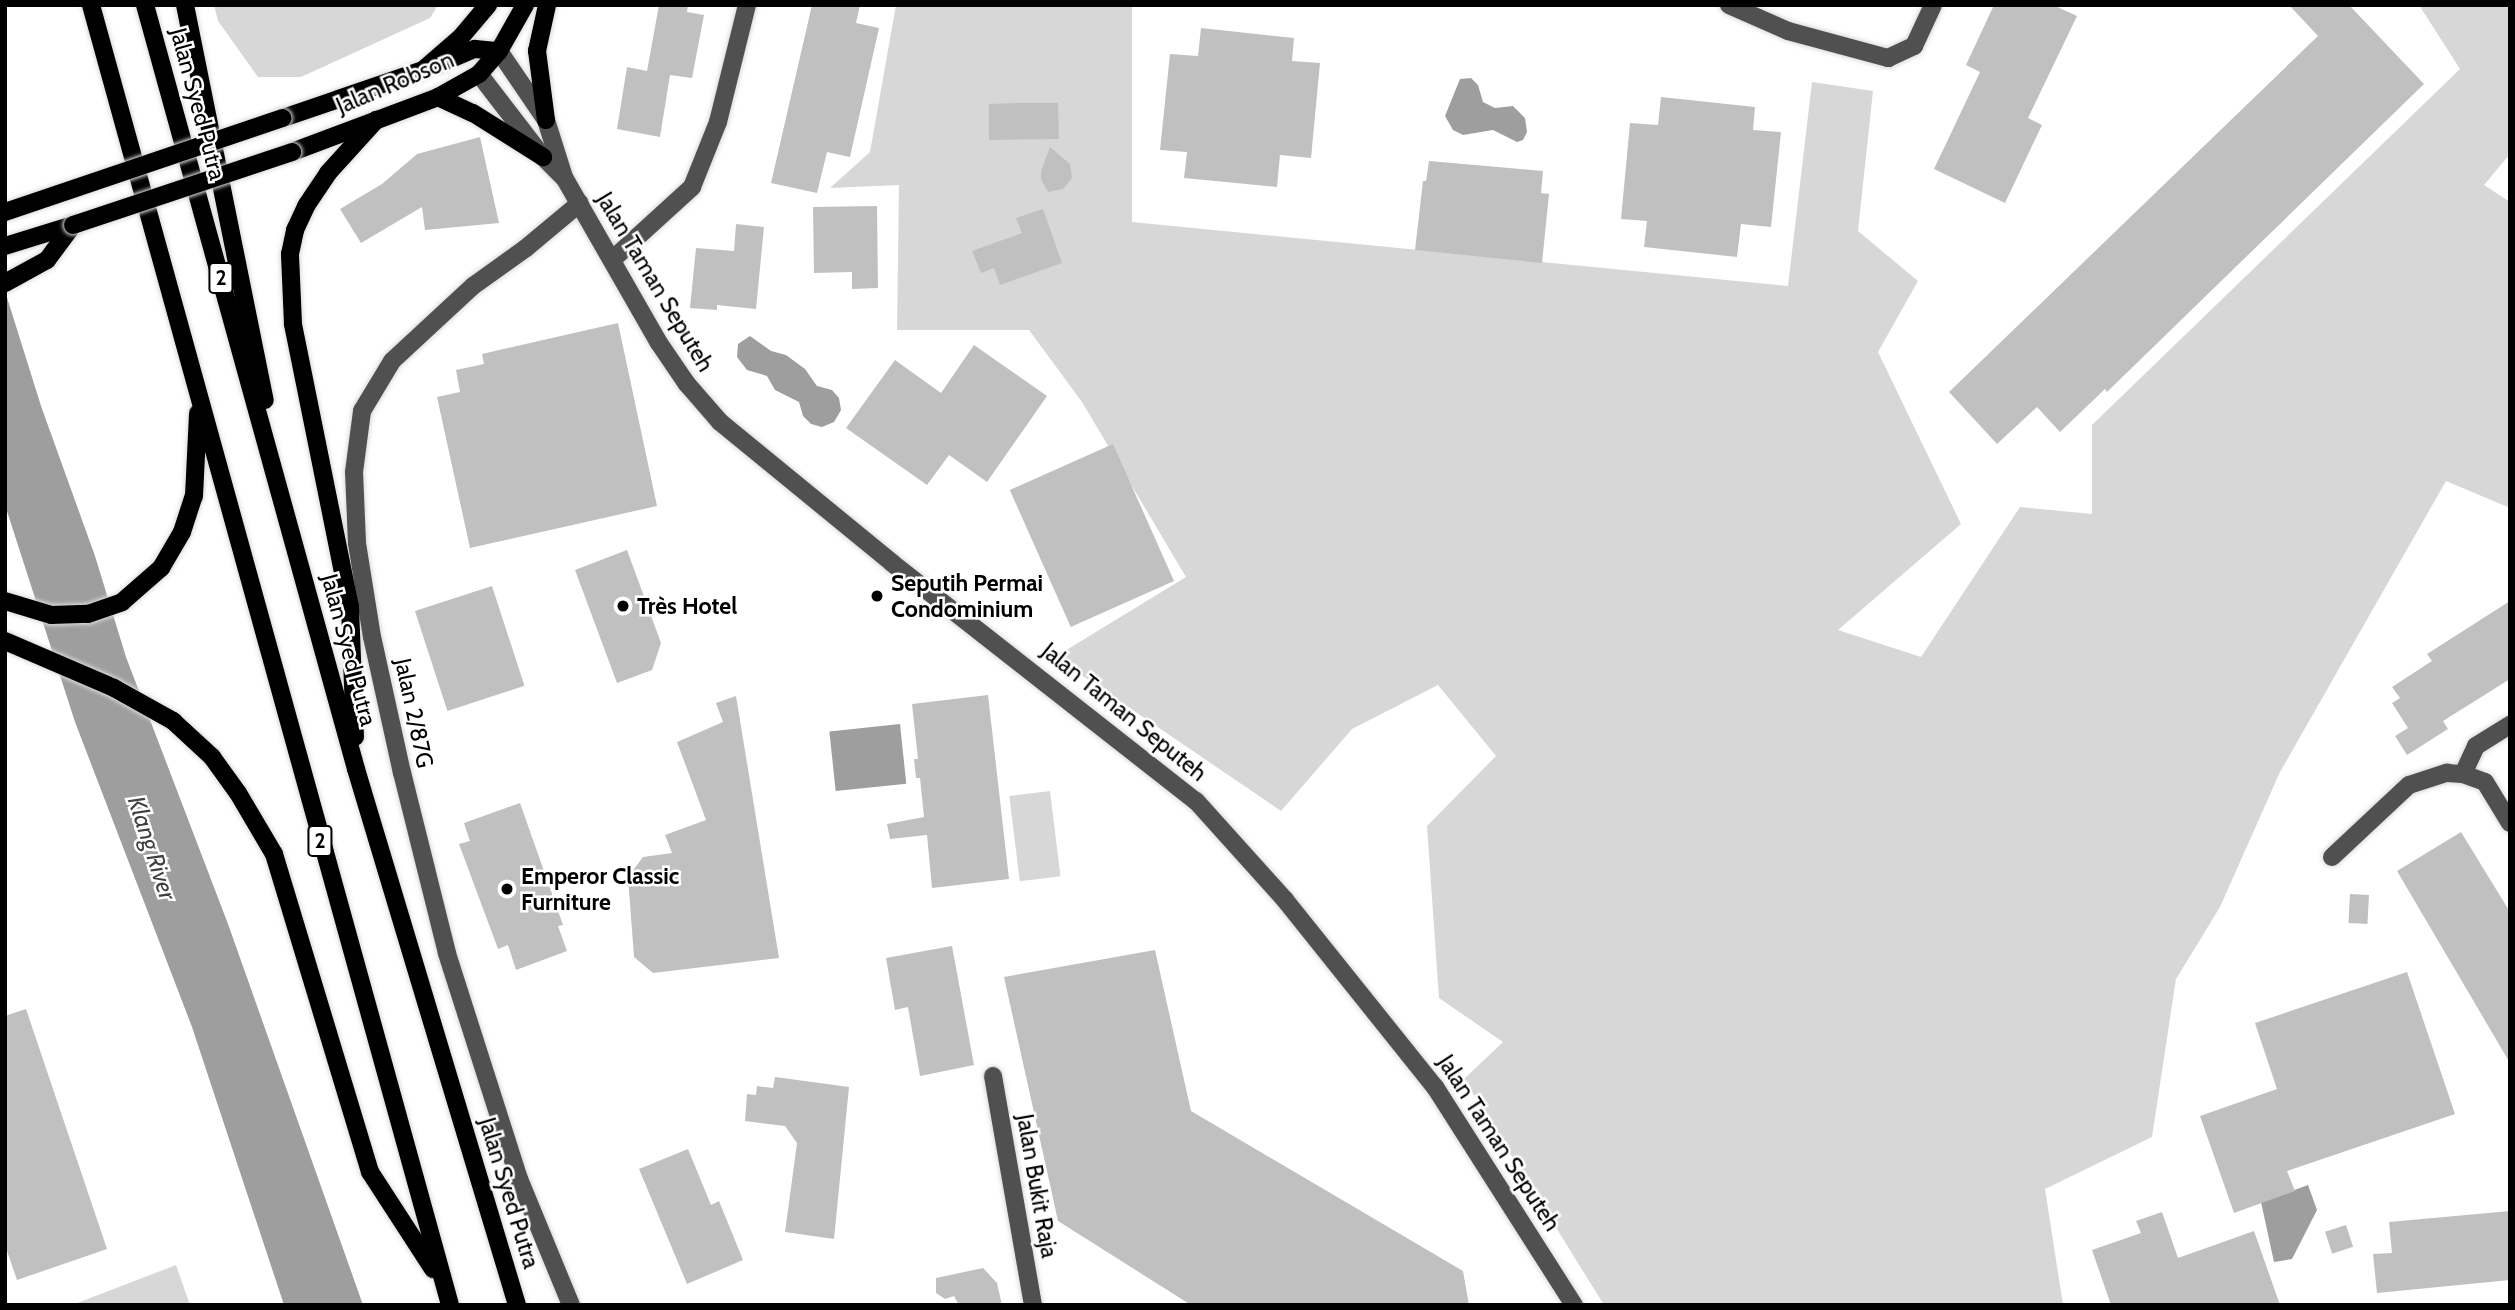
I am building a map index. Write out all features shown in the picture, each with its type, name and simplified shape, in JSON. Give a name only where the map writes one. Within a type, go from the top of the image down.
[{"type":"main road","name":"2","points":[[91,5],[442,1284],[450,1305]]},
{"type":"main road","name":"Jalan Syed Putra","points":[[145,5],[356,769],[517,1305]]},
{"type":"main road","points":[[185,5],[296,551]]},
{"type":"main road","name":"Jalan Robson","points":[[5,212],[423,70],[461,37],[488,5]]},
{"type":"main road","points":[[478,74],[475,49],[494,5]]},
{"type":"main road","name":"Jalan Robson","points":[[5,246],[292,152],[438,96],[478,74],[499,51],[526,5]]},
{"type":"main road","points":[[546,120],[537,51],[547,5]]},
{"type":"main road","points":[[423,70],[475,49],[499,51]]},
{"type":"main road","points":[[438,96],[473,113],[543,157]]},
{"type":"main road","points":[[356,769],[349,607],[293,324],[290,254],[295,230],[306,206],[328,173],[376,120]]},
{"type":"main road","points":[[5,283],[47,260],[73,225]]},
{"type":"main road","points":[[5,601],[51,615],[88,614],[122,602],[161,568],[182,532],[194,496],[198,397]]},
{"type":"main road","points":[[5,641],[114,688],[173,721],[212,757],[238,793],[274,854],[370,1172],[442,1284]]},
{"type":"street","points":[[613,259],[692,187],[718,122],[747,5]]},
{"type":"street","points":[[1729,5],[1788,31],[1888,58],[1914,46],[1933,5]]},
{"type":"street","name":"Jalan Taman Seputeh","points":[[499,51],[546,120],[565,179]]},
{"type":"street","name":"Jalan Taman Seputeh","points":[[478,74],[543,157],[565,179],[659,343],[687,384],[720,422],[892,563],[1196,801],[1285,900],[1413,1058],[1574,1305]]},
{"type":"street","name":"Jalan 2/87G","points":[[571,1305],[519,1179],[447,953],[372,637],[357,542],[354,472],[362,411],[392,361],[473,286],[526,248],[580,203]]},
{"type":"street","points":[[2463,774],[2476,746],[2510,725]]},
{"type":"street","points":[[2332,857],[2409,785],[2447,773],[2463,774],[2485,782],[2510,823]]},
{"type":"street","name":"Jalan Bukit Raja","points":[[993,1076],[1033,1305]]},
{"type":"shaded area","points":[[214,5],[438,5],[430,18],[301,77],[258,77],[218,21]]},
{"type":"shaded area","points":[[896,5],[1132,5],[1132,222],[1788,286],[1812,82],[1873,91],[1858,231],[1918,281],[1878,352],[1961,524],[1838,630],[1921,657],[2020,507],[2092,514],[2092,425],[2460,69],[2419,5],[2510,5],[2510,154],[2484,185],[2510,202],[2510,508],[2446,481],[2280,772],[2220,907],[2176,979],[2152,1137],[2045,1189],[2063,1305],[1604,1305],[1464,1079],[1503,1042],[1439,998],[1427,826],[1496,756],[1438,685],[1352,729],[1281,811],[1055,657],[1186,577],[1082,402],[1029,330],[897,330],[899,185],[830,188],[870,152]]},
{"type":"shaded area","points":[[1050,791],[1060,876],[1020,881],[1009,796]]},
{"type":"shaded area","points":[[176,1265],[190,1305],[72,1305]]},
{"type":"water","points":[[1471,78],[1478,85],[1483,102],[1495,108],[1513,106],[1525,118],[1527,132],[1523,140],[1517,142],[1493,130],[1463,135],[1453,130],[1445,116],[1460,79]]},
{"type":"water","name":"Klang River","points":[[5,291],[41,406],[95,556],[126,657],[228,924],[363,1305],[284,1305],[192,1027],[75,722],[5,505]]},
{"type":"water","points":[[750,336],[771,351],[786,355],[805,369],[817,386],[832,390],[839,398],[841,410],[834,422],[822,427],[811,424],[803,416],[799,402],[775,390],[767,376],[747,370],[737,357],[738,344]]},
{"type":"water","points":[[900,724],[906,784],[836,791],[829,731]]},
{"type":"water","points":[[2308,1185],[2317,1210],[2292,1259],[2274,1262],[2261,1202]]},
{"type":"building","points":[[659,5],[688,5],[687,12],[704,15],[692,78],[670,75],[660,137],[617,129],[627,67],[647,71]]},
{"type":"building","points":[[812,5],[860,5],[856,23],[879,28],[850,157],[827,152],[817,193],[771,183]]},
{"type":"building","points":[[1994,5],[2053,5],[2077,16],[2028,118],[2042,125],[2005,203],[1934,169],[1980,72],[1966,65]]},
{"type":"building","points":[[2289,5],[2349,5],[2424,84],[2107,392],[2105,389],[2060,432],[2037,407],[1997,444],[1949,392],[2318,36]]},
{"type":"building","points":[[1201,28],[1294,38],[1292,61],[1320,63],[1311,158],[1280,155],[1277,187],[1184,178],[1187,152],[1160,150],[1170,54],[1198,56]]},
{"type":"building","points":[[1661,97],[1755,107],[1753,130],[1781,132],[1771,227],[1741,224],[1737,257],[1644,247],[1647,221],[1621,219],[1630,123],[1658,125]]},
{"type":"building","points":[[1058,103],[1059,139],[989,140],[989,104]]},
{"type":"building","points":[[480,137],[499,223],[425,230],[422,207],[361,243],[340,209],[382,184],[417,154]]},
{"type":"building","points":[[1050,147],[1070,164],[1072,178],[1063,189],[1048,192],[1041,179],[1041,171]]},
{"type":"building","points":[[1429,161],[1543,171],[1541,193],[1549,194],[1542,263],[1415,250],[1423,181],[1426,181]]},
{"type":"building","points":[[877,206],[878,288],[852,289],[852,272],[814,273],[813,207]]},
{"type":"building","points":[[1043,209],[1062,263],[1000,285],[994,268],[981,273],[972,251],[1022,233],[1016,218]]},
{"type":"building","points":[[736,224],[764,227],[756,309],[717,305],[717,310],[690,308],[696,248],[734,251]]},
{"type":"building","points":[[618,323],[657,506],[470,548],[437,397],[460,392],[456,370],[484,364],[482,354]]},
{"type":"building","points":[[974,345],[1047,396],[987,482],[949,455],[927,485],[846,428],[895,360],[941,393]]},
{"type":"building","points":[[1113,444],[1174,581],[1071,627],[1010,490]]},
{"type":"building","points":[[627,550],[661,643],[652,670],[617,683],[575,570]]},
{"type":"building","points":[[492,586],[524,686],[447,711],[415,611]]},
{"type":"building","points":[[2510,601],[2510,679],[2443,721],[2448,729],[2407,755],[2395,736],[2408,728],[2392,703],[2400,698],[2392,687],[2432,661],[2427,654]]},
{"type":"building","points":[[988,695],[1009,879],[932,888],[927,835],[890,839],[887,824],[924,817],[920,778],[916,778],[914,759],[918,759],[912,704]]},
{"type":"building","points":[[736,696],[779,958],[653,973],[634,957],[628,877],[643,857],[672,853],[665,835],[706,820],[677,742],[723,722],[716,703]]},
{"type":"building","points":[[520,803],[563,925],[558,926],[567,951],[516,970],[508,945],[498,949],[459,844],[470,841],[464,823]]},
{"type":"building","points":[[2461,832],[2510,912],[2510,1063],[2397,871]]},
{"type":"building","points":[[2350,894],[2369,895],[2367,924],[2348,923]]},
{"type":"building","points":[[952,946],[974,1065],[920,1076],[908,1007],[895,1010],[886,958]]},
{"type":"building","points":[[1155,950],[1191,1111],[1463,1271],[1469,1305],[1191,1305],[1058,1221],[1004,977]]},
{"type":"building","points":[[2407,972],[2455,1114],[2287,1171],[2295,1191],[2234,1213],[2200,1116],[2277,1089],[2255,1023]]},
{"type":"building","points":[[26,1009],[107,1249],[17,1280],[5,1245],[5,1016]]},
{"type":"building","points":[[775,1077],[849,1087],[834,1239],[785,1232],[797,1143],[785,1126],[745,1121],[747,1094],[756,1095],[757,1086],[773,1088]]},
{"type":"building","points":[[688,1149],[711,1205],[719,1201],[743,1260],[687,1284],[639,1169]]},
{"type":"building","points":[[2510,1211],[2510,1280],[2377,1293],[2373,1254],[2392,1253],[2389,1222]]},
{"type":"building","points":[[2162,1212],[2178,1258],[2254,1231],[2280,1305],[2111,1305],[2092,1250],[2141,1233],[2136,1221]]},
{"type":"building","points":[[2346,1225],[2353,1247],[2332,1254],[2325,1232]]},
{"type":"building","points":[[983,1268],[997,1283],[1002,1305],[959,1305],[954,1296],[945,1299],[936,1293],[936,1278]]},
{"type":"place","name":"Seputih Permai Condominium","points":[[877,596]]},
{"type":"place","name":"Très Hotel","points":[[623,606]]},
{"type":"place","name":"Emperor Classic Furniture","points":[[507,889]]}]
